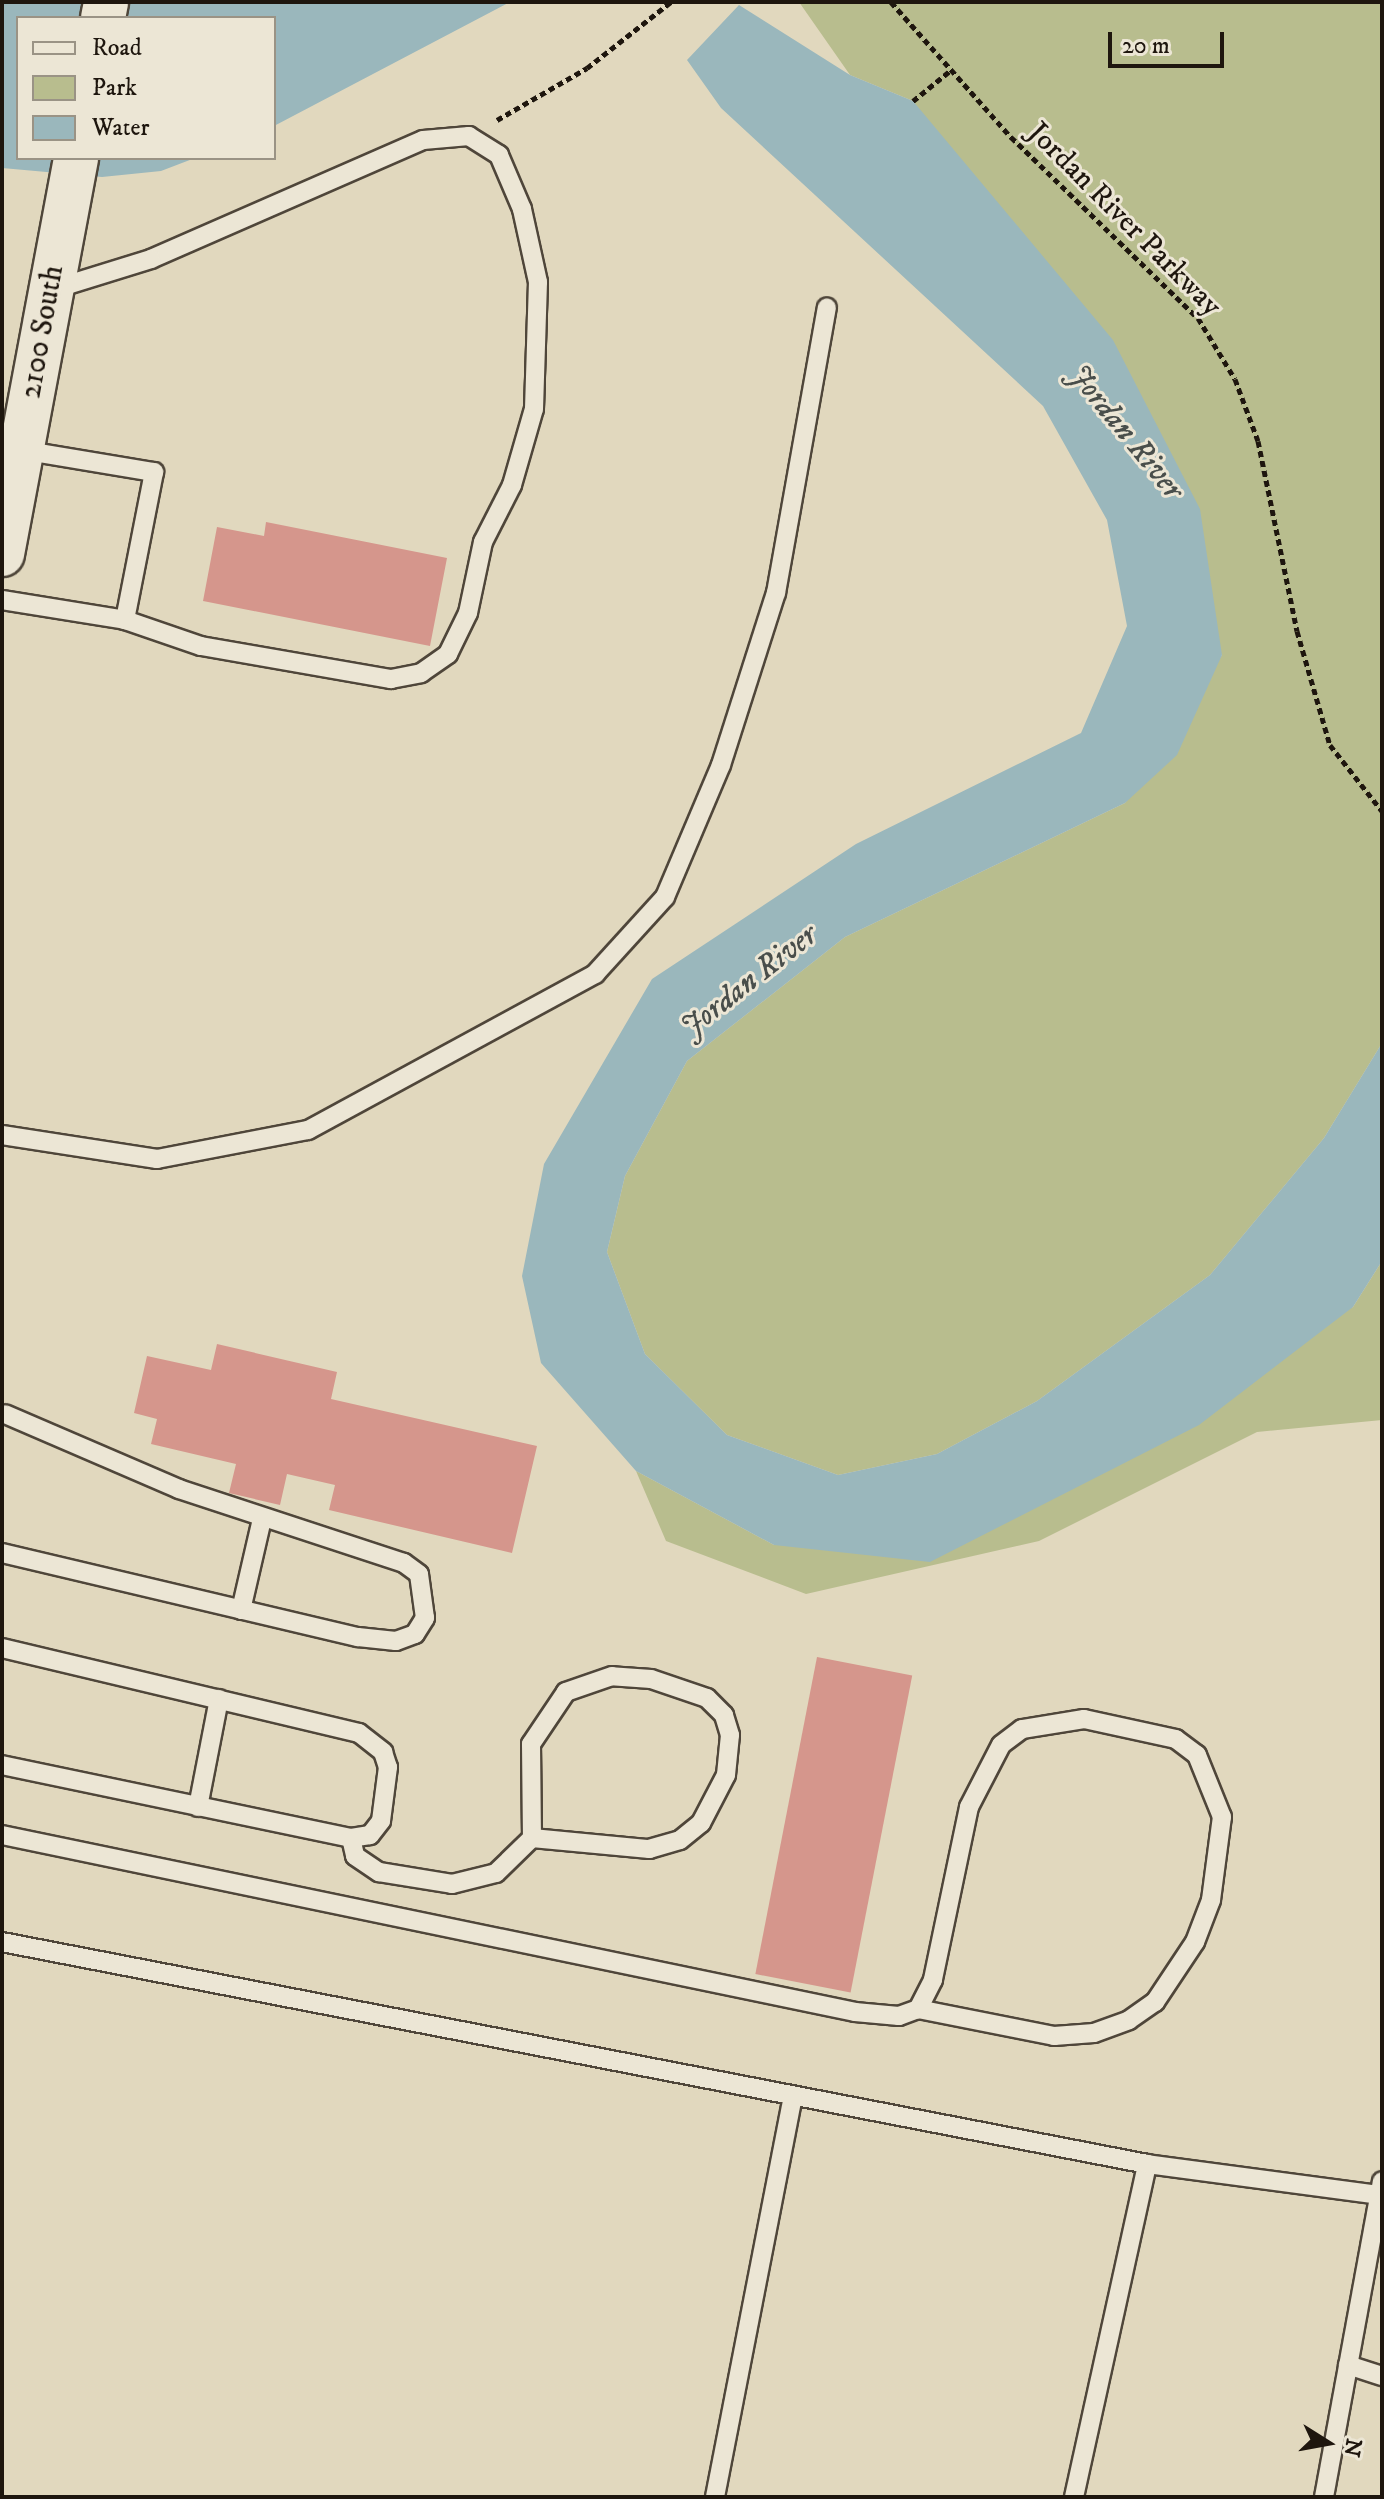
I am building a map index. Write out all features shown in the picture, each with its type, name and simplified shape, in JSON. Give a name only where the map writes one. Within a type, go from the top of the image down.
[{"type":"street","name":"2100 South","points":[[2,554],[76,160]]},
{"type":"lane","points":[[2,600],[125,620],[201,646],[391,679],[421,673],[448,654],[534,409],[538,282],[522,209],[499,155],[469,136],[423,140],[151,259],[51,290]]},
{"type":"lane","points":[[2,1135],[157,1159],[308,1130],[595,974],[665,897],[721,765],[776,593],[827,308]]},
{"type":"lane","points":[[22,450],[154,472],[125,620]]},
{"type":"lane","points":[[2,1553],[241,1610],[396,1641],[415,1634],[425,1618],[419,1574],[404,1563],[262,1519],[3,1418]]},
{"type":"lane","points":[[241,1610],[262,1519]]},
{"type":"lane","points":[[2,1648],[219,1699],[373,1741],[388,1767],[381,1821],[370,1835],[351,1838],[2,1765]]},
{"type":"lane","points":[[351,1838],[366,1866],[452,1884],[496,1873],[532,1838],[531,1744],[566,1692],[612,1676],[651,1679],[707,1698],[724,1715],[730,1735],[726,1775],[701,1823],[680,1840],[649,1849],[532,1838]]},
{"type":"lane","points":[[198,1807],[219,1699]]},
{"type":"lane","points":[[2,1835],[855,2012],[899,2016],[918,2009],[1054,2036],[1094,2033],[1155,2002],[1195,1942],[1220,1857],[1222,1817],[1197,1755],[1176,1739],[1084,1719],[1022,1729],[1001,1745],[969,1807],[933,1980],[918,2009]]},
{"type":"lane","points":[[2,1942],[1147,2164],[1381,2188],[1324,2497]]},
{"type":"lane","points":[[715,2497],[793,2096]]},
{"type":"lane","points":[[1074,2497],[1147,2164]]},
{"type":"lane","points":[[1348,2365],[1382,2376]]},
{"type":"path","points":[[469,136],[587,68],[671,2]]},
{"type":"path","name":"Jordan River Parkway","points":[[891,2],[1099,227],[1198,318],[1235,379],[1258,441],[1316,705],[1344,767],[1382,811]]},
{"type":"path","points":[[913,101],[951,70]]},
{"type":"green space","points":[[799,2],[1382,2],[1382,1043],[1324,1138],[1210,1275],[1037,1401],[937,1454],[838,1475],[727,1435],[645,1354],[607,1252],[625,1176],[687,1061],[845,937],[1125,803],[1222,655],[913,101],[850,75]]},
{"type":"green space","points":[[1382,1261],[1382,1420],[1257,1432],[1039,1541],[806,1594],[666,1541],[636,1471],[774,1545],[1353,1307]]},
{"type":"water","points":[[2,2],[510,2],[276,125],[276,16],[16,16],[16,160],[190,160],[161,171],[102,177],[2,168]]},
{"type":"water","name":"Jordan River","points":[[739,5],[850,75],[913,101],[1113,340],[1200,509],[1222,655],[1177,755],[1125,803],[845,937],[687,1061],[625,1176],[607,1252],[645,1354],[727,1435],[838,1475],[937,1454],[1037,1401],[1210,1275],[1324,1138],[1382,1043],[1382,1261],[1353,1307],[1199,1425],[930,1562],[774,1545],[636,1471],[541,1363],[522,1276],[544,1164],[652,979],[856,844],[1081,733],[1127,626],[1107,520],[1043,406],[721,108],[687,60]]},
{"type":"building","points":[[266,522],[447,558],[430,646],[203,601],[217,527],[264,536]]},
{"type":"building","points":[[217,1344],[337,1372],[331,1399],[537,1446],[512,1553],[329,1510],[335,1485],[287,1474],[280,1505],[229,1493],[236,1464],[151,1444],[157,1419],[134,1413],[147,1356],[211,1370]]},
{"type":"building","points":[[817,1657],[912,1676],[851,1993],[755,1974]]}]
